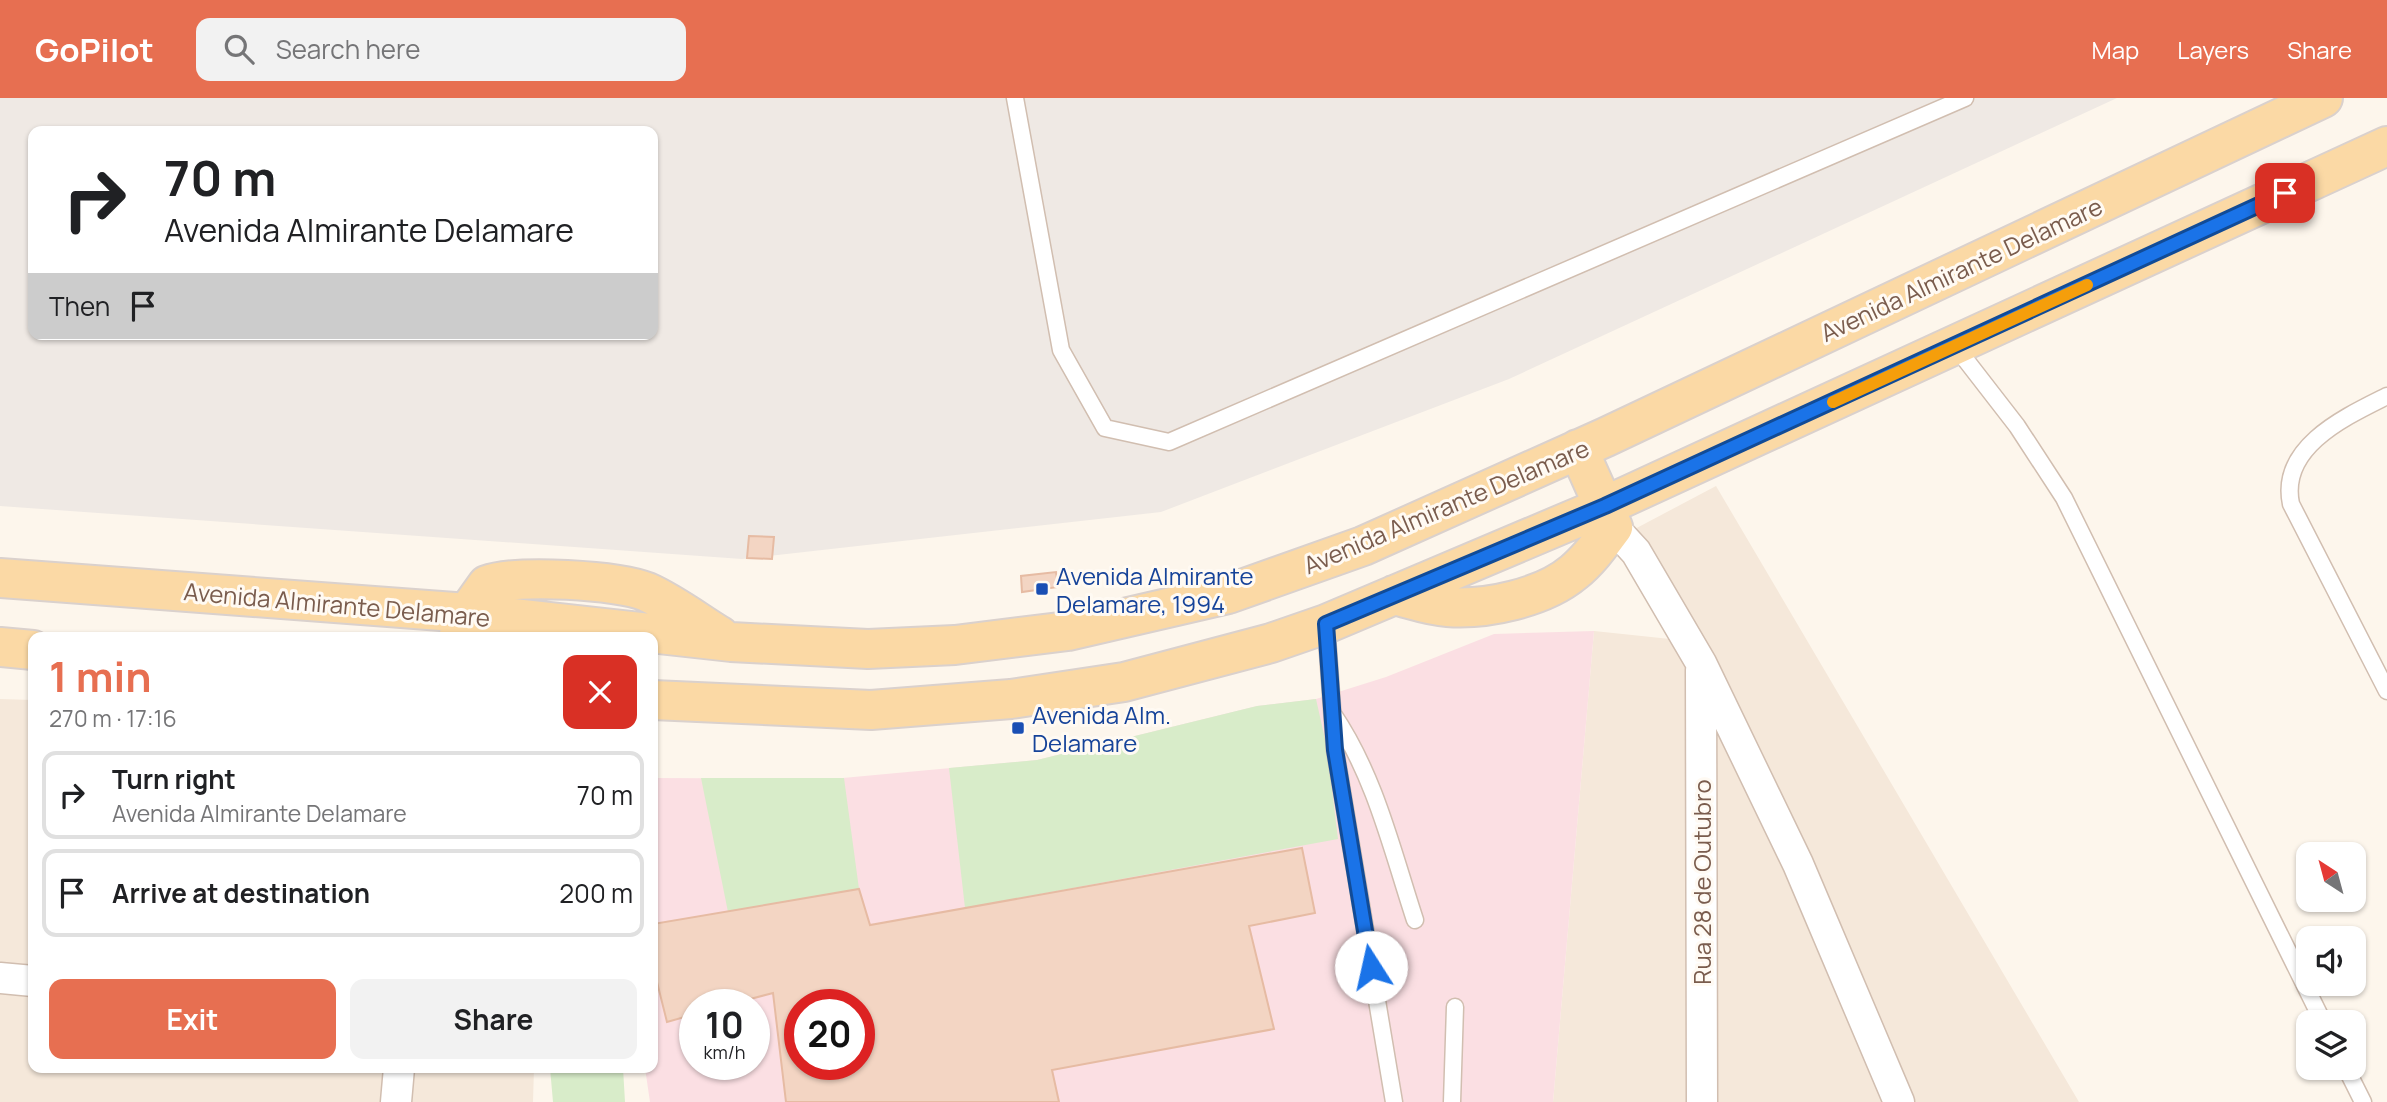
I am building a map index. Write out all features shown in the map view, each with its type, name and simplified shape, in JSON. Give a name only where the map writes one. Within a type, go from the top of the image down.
[{"type":"main road","name":"Avenida Almirante Delamare","points":[[0,578],[462,625],[481,591],[495,582],[584,582],[647,592],[731,642],[868,649],[955,645],[1082,628],[1228,594],[1363,546],[1578,449],[2323,98]]},
{"type":"main road","points":[[658,700],[871,710],[1011,699],[1124,682],[1271,643],[1609,517],[1955,346],[2387,146]]},
{"type":"main road","points":[[1394,595],[1446,607],[1487,606],[1534,593],[1572,574],[1592,555],[1609,517],[1578,449]]},
{"type":"main road","points":[[0,647],[28,650]]},
{"type":"street","points":[[1609,517],[1636,552],[1701,663],[1798,864],[1899,1102]]},
{"type":"street","name":"Rua 28 de Outubro","points":[[1701,663],[1702,1102]]},
{"type":"street","points":[[0,978],[28,981]]},
{"type":"street","points":[[396,1102],[399,1073]]},
{"type":"lane","points":[[1015,98],[1060,350],[1105,428],[1169,442],[1965,98]]},
{"type":"lane","points":[[1955,346],[2017,426],[2064,498],[2317,1010]]},
{"type":"lane","points":[[2387,396],[2338,421],[2320,436],[2302,455],[2288,488],[2291,504],[2387,691]]},
{"type":"lane","points":[[1326,624],[1335,750],[1394,1102]]},
{"type":"lane","points":[[1331,712],[1353,745],[1365,770],[1415,920]]},
{"type":"lane","points":[[1452,1102],[1455,1007]]},
{"type":"lane","points":[[2352,1080],[2362,1102]]},
{"type":"shaded area","points":[[0,98],[2117,98],[1509,379],[1161,512],[742,559],[0,506]]},
{"type":"shaded area","points":[[1716,486],[2079,1102],[1553,1102],[1594,631],[1670,639],[1614,540]]},
{"type":"shaded area","points":[[1594,631],[1553,1102],[650,1102],[646,1073],[658,1073],[658,778],[832,779],[1037,760],[1257,706],[1316,699],[1386,677],[1494,634]]},
{"type":"shaded area","points":[[0,699],[28,700],[28,1073],[534,1073],[533,1102],[0,1102]]},
{"type":"green space","points":[[1316,699],[1327,748],[1338,839],[965,908],[949,768],[1037,760],[1257,706]]},
{"type":"green space","points":[[701,778],[844,778],[859,889],[728,912]]},
{"type":"green space","points":[[550,1073],[623,1073],[625,1102],[553,1102]]},
{"type":"building","points":[[749,536],[774,537],[772,559],[747,558]]},
{"type":"building","points":[[1056,572],[1058,587],[1022,592],[1021,576]]},
{"type":"building","points":[[1302,848],[1315,913],[1249,926],[1274,1029],[1052,1070],[1059,1102],[786,1102],[773,993],[770,994],[770,989],[679,989],[679,1019],[667,1022],[658,986],[658,923],[859,889],[870,925]]},
{"type":"slow traffic","points":[[1833,402],[2087,285]]},
{"type":"place","name":"Avenida Almirante Delamare, 1994","points":[[1042,589]]},
{"type":"place","name":"Avenida Alm. Delamare","points":[[1018,728]]},
{"type":"route","points":[[1371,967],[1335,750],[1326,624],[1605,506],[2285,193]]}]
